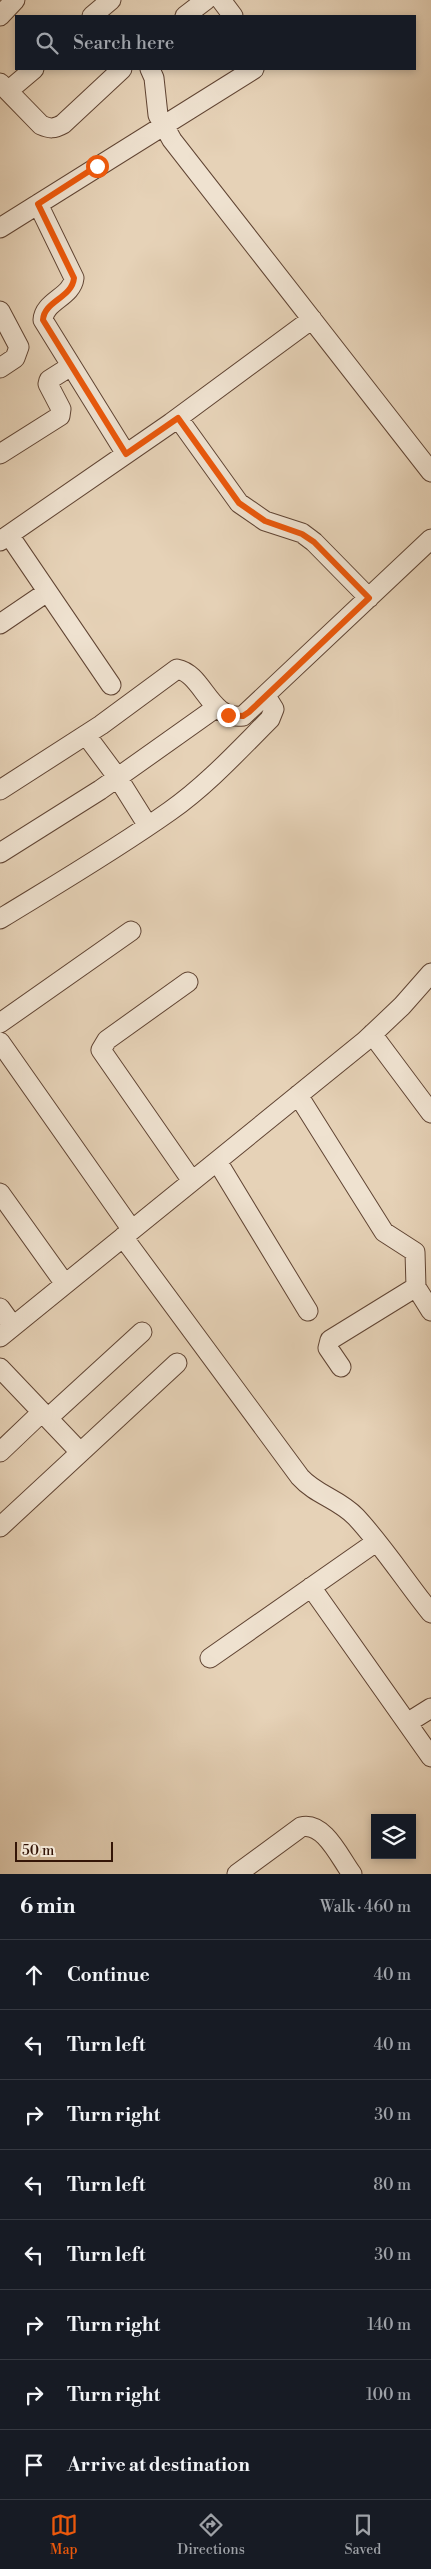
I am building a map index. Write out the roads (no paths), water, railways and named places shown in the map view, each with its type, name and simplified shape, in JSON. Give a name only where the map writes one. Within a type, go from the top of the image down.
[{"type":"street","points":[[0,16],[15,0]]},
{"type":"street","points":[[93,15],[111,0]]},
{"type":"street","points":[[187,15],[206,0]]},
{"type":"street","points":[[221,0],[232,15]]},
{"type":"street","points":[[32,70],[4,87],[41,125],[49,129],[63,124],[121,70]]},
{"type":"street","points":[[150,70],[154,78],[156,106],[163,126],[431,472]]},
{"type":"street","points":[[0,228],[252,70]]},
{"type":"street","points":[[38,204],[74,278],[70,290],[45,311],[43,320],[126,454]]},
{"type":"street","points":[[0,311],[19,347],[15,358],[0,368]]},
{"type":"street","points":[[111,685],[47,592],[4,538],[178,418],[312,319]]},
{"type":"street","points":[[0,454],[60,416],[61,409],[48,384],[49,380],[71,366]]},
{"type":"street","points":[[178,418],[239,503],[265,521],[302,534],[314,542],[369,598]]},
{"type":"street","points":[[0,790],[86,735],[177,669],[187,672],[216,707],[228,715],[243,716],[431,538]]},
{"type":"street","points":[[0,624],[47,592]]},
{"type":"street","points":[[0,919],[148,826],[203,784],[270,719],[274,709],[266,696]]},
{"type":"street","points":[[0,853],[118,778],[216,707]]},
{"type":"street","points":[[86,735],[118,778],[148,826]]},
{"type":"street","points":[[0,1023],[131,931]]},
{"type":"street","points":[[0,1308],[7,1332],[372,1034],[431,973]]},
{"type":"street","points":[[188,982],[107,1040],[101,1050],[192,1181]]},
{"type":"street","points":[[372,1034],[431,1113]]},
{"type":"street","points":[[0,1042],[128,1234],[300,1477],[312,1490],[345,1507],[376,1542],[431,1613]]},
{"type":"street","points":[[298,1095],[384,1232],[413,1249],[417,1258],[424,1261],[416,1287],[330,1340],[328,1348],[340,1367]]},
{"type":"street","points":[[217,1161],[308,1311]]},
{"type":"street","points":[[0,1192],[65,1284]]},
{"type":"street","points":[[416,1287],[431,1311]]},
{"type":"street","points":[[0,1452],[142,1332]]},
{"type":"street","points":[[0,1527],[177,1363]]},
{"type":"street","points":[[0,1368],[80,1452]]},
{"type":"street","points":[[210,1658],[376,1542]]},
{"type":"street","points":[[311,1587],[431,1757]]},
{"type":"street","points":[[407,1724],[431,1708]]},
{"type":"street","points":[[237,1874],[301,1827],[307,1825],[320,1829],[352,1874]]}]
